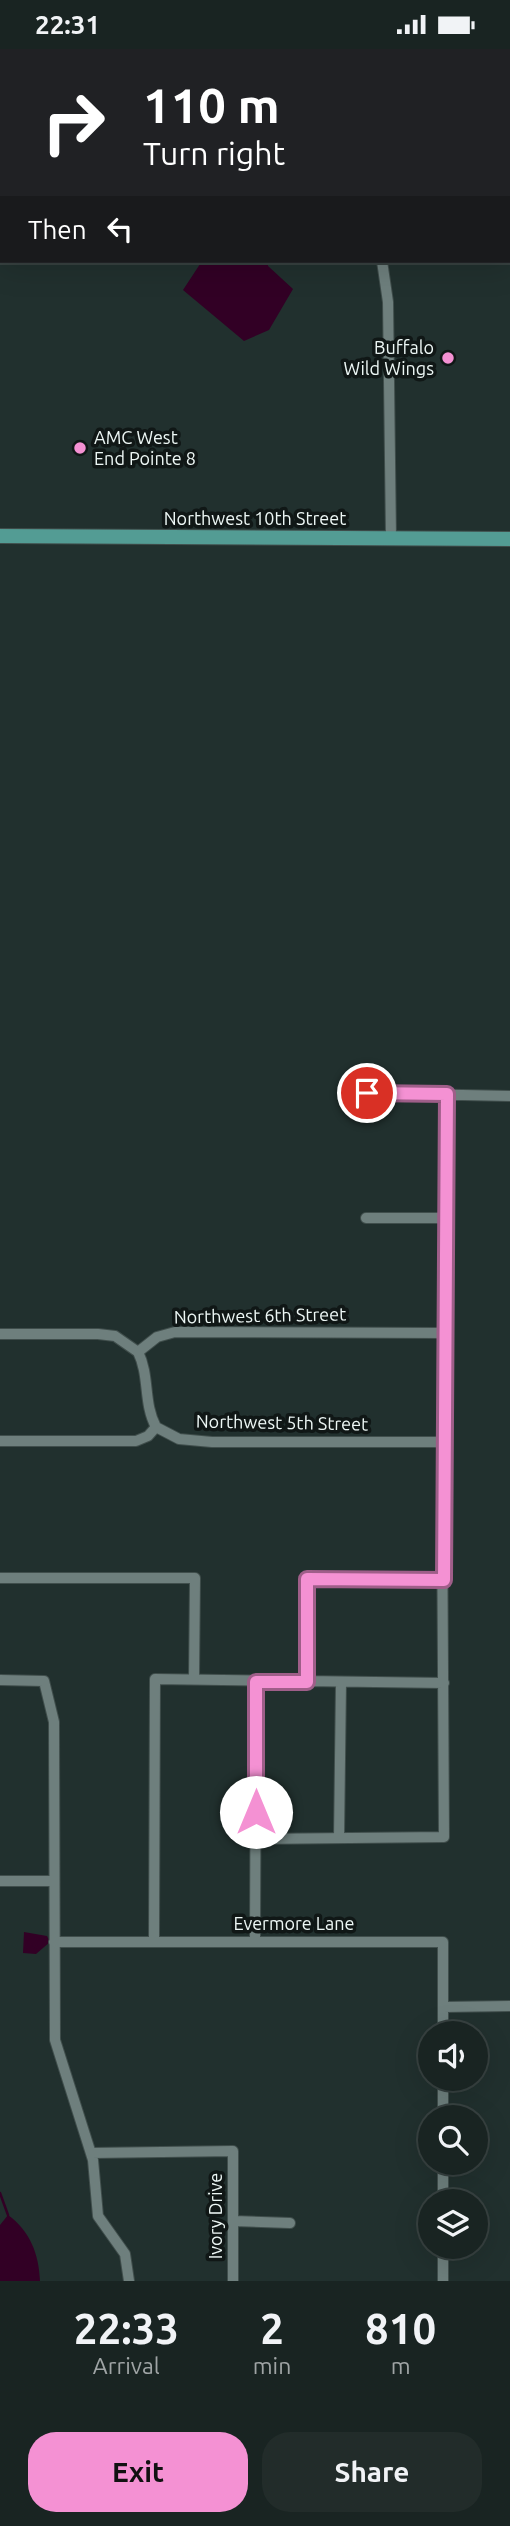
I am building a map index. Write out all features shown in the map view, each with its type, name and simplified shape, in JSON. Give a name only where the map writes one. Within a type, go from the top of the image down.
[{"type":"main road","name":"Northwest 10th Street","points":[[0,537],[510,539]]},
{"type":"street","points":[[382,263],[388,302],[391,539]]},
{"type":"street","points":[[367,1093],[510,1096]]},
{"type":"street","points":[[256,1839],[444,1837],[442,1506],[446,1442],[447,1094]]},
{"type":"street","points":[[366,1218],[446,1218]]},
{"type":"street","name":"Northwest 6th Street","points":[[138,1352],[157,1337],[175,1332],[446,1333]]},
{"type":"street","points":[[0,1333],[98,1333],[115,1336],[138,1352],[145,1374],[148,1412],[156,1427],[148,1436],[136,1441],[0,1441]]},
{"type":"street","name":"Northwest 5th Street","points":[[156,1427],[179,1439],[212,1442],[446,1442]]},
{"type":"street","points":[[0,1578],[195,1578],[194,1679]]},
{"type":"street","points":[[307,1682],[307,1579],[444,1580]]},
{"type":"street","points":[[154,1941],[155,1679],[444,1683]]},
{"type":"street","points":[[0,1680],[44,1681],[54,1722],[55,2040],[91,2153],[98,2217],[125,2254],[128,2281]]},
{"type":"street","points":[[255,1941],[256,1682]]},
{"type":"street","points":[[339,1838],[341,1682]]},
{"type":"street","points":[[0,1881],[54,1881]]},
{"type":"street","name":"Evermore Lane","points":[[54,1942],[443,1942],[443,2021]]},
{"type":"street","points":[[443,2007],[510,2006]]},
{"type":"street","name":"Ivory Drive","points":[[91,2153],[233,2151],[233,2281]]},
{"type":"street","points":[[234,2221],[290,2223]]},
{"type":"street","points":[[443,2259],[443,2281]]},
{"type":"shaded area","points":[[201,263],[268,263],[293,289],[269,330],[244,341],[183,290]]},
{"type":"shaded area","points":[[24,1932],[47,1936],[50,1942],[36,1954],[23,1953]]},
{"type":"shaded area","points":[[8,2215],[22,2228],[32,2244],[40,2281],[0,2281],[0,2225]]},
{"type":"waterway","points":[[0,2193],[8,2215]]},
{"type":"place","name":"Buffalo Wild Wings","points":[[448,358]]},
{"type":"place","name":"AMC West End Pointe 8","points":[[80,448]]},
{"type":"route","points":[[256,1812],[256,1682],[307,1682],[307,1579],[444,1580],[442,1506],[446,1442],[447,1094],[367,1093]]}]
